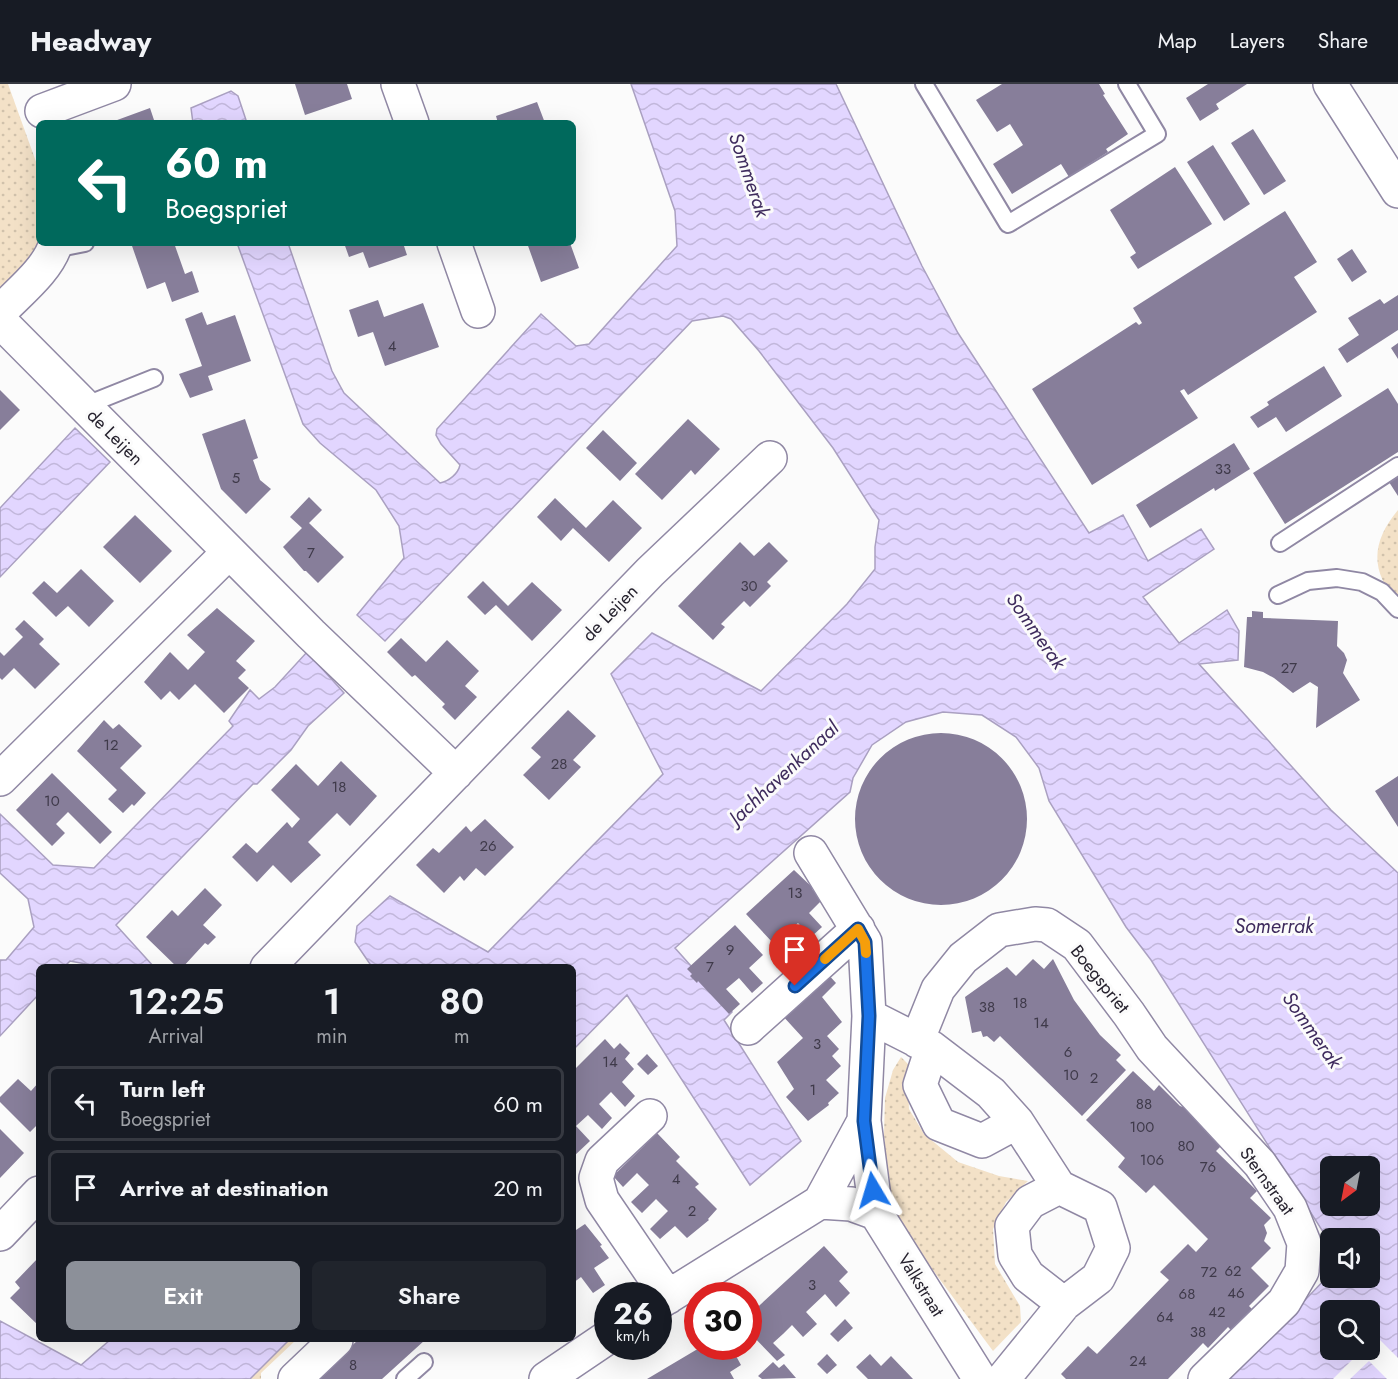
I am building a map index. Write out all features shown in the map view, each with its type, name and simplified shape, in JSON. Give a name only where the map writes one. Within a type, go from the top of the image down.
[{"type":"street","points":[[40,106],[114,84]]},
{"type":"street","points":[[398,84],[411,120]]},
{"type":"street","points":[[1330,84],[1398,191]]},
{"type":"street","points":[[0,312],[39,272],[55,246]]},
{"type":"street","points":[[455,246],[478,311]]},
{"type":"street","name":"de Leijen","points":[[0,321],[311,634],[456,772]]},
{"type":"street","name":"de Leijen","points":[[271,964],[650,572],[770,459]]},
{"type":"street","points":[[0,779],[229,552]]},
{"type":"street","points":[[811,853],[865,942],[869,1016],[864,1121],[849,1206]]},
{"type":"street","name":"Boegspriet","points":[[1017,1122],[982,1141],[939,1124],[920,1085],[925,1044],[938,989],[963,958],[999,930],[1035,924],[1047,925],[1077,945],[1152,1048]]},
{"type":"street","points":[[748,1028],[858,929]]},
{"type":"street","points":[[869,1016],[925,1044],[991,1093],[1017,1122],[1059,1187],[1100,1208],[1113,1248],[1098,1278],[1065,1304],[1003,1379]]},
{"type":"street","name":"Sternstraat","points":[[1152,1048],[1260,1164],[1290,1208],[1304,1243],[1302,1271],[1284,1302],[1205,1379]]},
{"type":"street","points":[[650,1116],[602,1161],[596,1178],[602,1200],[652,1282]]},
{"type":"street","points":[[849,1206],[864,1121]]},
{"type":"street","points":[[1059,1187],[1030,1202],[1012,1226],[1015,1255],[1028,1276],[1065,1304]]},
{"type":"street","points":[[0,1234],[36,1196]]},
{"type":"street","points":[[672,1295],[849,1206]]},
{"type":"street","name":"Valkstraat","points":[[849,1206],[980,1379]]},
{"type":"street","points":[[295,1379],[334,1342]]},
{"type":"street","points":[[551,1377],[594,1347]]},
{"type":"lane","points":[[924,84],[1008,224],[1157,134],[1127,84]]},
{"type":"lane","points":[[84,406],[154,378]]},
{"type":"lane","points":[[1280,543],[1398,466]]},
{"type":"lane","points":[[1278,595],[1308,581],[1337,578],[1362,582],[1382,592],[1398,609]]},
{"type":"lane","points":[[405,1379],[424,1362]]},
{"type":"shaded area","points":[[0,84],[8,84],[36,162],[36,246],[44,246],[0,293]]},
{"type":"shaded area","points":[[1398,510],[1398,602],[1382,579],[1377,556],[1383,533]]},
{"type":"shaded area","points":[[901,1057],[912,1068],[908,1086],[909,1109],[924,1134],[958,1162],[999,1176],[1028,1181],[1006,1202],[993,1229],[995,1264],[1020,1306],[1021,1322],[993,1351],[906,1234],[891,1209],[884,1135],[885,1098],[893,1070]]},
{"type":"shaded area","points":[[287,1342],[294,1342],[261,1373],[261,1379],[250,1379]]},
{"type":"water","name":"Somerrak","points":[[631,84],[836,84],[922,266],[958,333],[1089,533],[1123,515],[1148,561],[1201,529],[1214,549],[1143,597],[1179,643],[1227,610],[1239,631],[1238,660],[1199,664],[1331,810],[1398,873],[1398,1379],[1229,1379],[1320,1284],[1320,1288],[1380,1288],[1380,1228],[1321,1228],[1151,960],[1126,927],[1049,801],[1039,768],[1016,737],[982,715],[943,712],[906,722],[872,745],[853,778],[850,792],[675,948],[732,1012],[724,1020],[801,1141],[750,1185],[627,995],[576,1047],[576,964],[370,964],[355,942],[357,926],[390,896],[488,952],[663,774],[611,674],[652,633],[761,691],[847,604],[875,569],[879,520],[833,448],[759,351],[731,319],[723,316],[692,321],[385,641],[357,615],[404,558],[399,526],[376,490],[320,443],[303,424],[238,246],[289,246],[332,371],[344,393],[440,483],[453,477],[460,465],[441,444],[436,435],[437,429],[541,314],[576,346],[589,344],[677,246],[675,211]]},
{"type":"water","points":[[231,91],[238,96],[246,120],[193,120],[191,108]]},
{"type":"water","points":[[75,428],[110,462],[0,577],[0,508]]},
{"type":"water","points":[[307,652],[344,693],[308,726],[291,750],[257,784],[253,784],[116,925],[151,964],[86,964],[70,961],[67,964],[36,964],[36,997],[0,1036],[0,960],[6,960],[34,927],[28,899],[0,873],[0,814],[53,865],[94,868],[233,726],[229,721],[250,690],[259,699],[275,687]]},
{"type":"water","points":[[0,1321],[81,1365],[108,1342],[287,1342],[250,1379],[0,1379]]},
{"type":"pier","points":[[1380,1340],[1398,1358],[1398,1379],[1387,1379],[1369,1361],[1350,1379],[1333,1379],[1352,1360],[1380,1360]]},
{"type":"building","points":[[295,84],[347,84],[352,99],[305,115]]},
{"type":"building","points":[[1002,84],[1099,84],[1105,94],[1103,95],[1128,134],[1106,149],[1108,152],[1069,177],[1061,164],[1012,194],[993,164],[1023,145],[1010,124],[997,132],[976,100]]},
{"type":"building","points":[[1208,84],[1247,84],[1216,104],[1219,109],[1200,121],[1186,98]]},
{"type":"building","points":[[537,102],[544,120],[497,120],[496,116]]},
{"type":"building","points":[[150,108],[154,120],[117,120]]},
{"type":"building","points":[[1253,129],[1286,181],[1264,195],[1231,143]]},
{"type":"building","points":[[1213,145],[1250,204],[1224,221],[1187,162]]},
{"type":"building","points":[[1175,167],[1212,224],[1138,269],[1130,257],[1136,253],[1110,210]]},
{"type":"building","points":[[1285,211],[1317,262],[1294,277],[1317,312],[1188,395],[1184,389],[1180,391],[1198,418],[1092,485],[1032,389],[1136,322],[1139,325],[1142,323],[1133,308]]},
{"type":"building","points":[[132,246],[175,246],[185,274],[192,271],[199,292],[172,302],[165,282],[147,289]]},
{"type":"building","points":[[345,246],[404,246],[407,255],[369,268],[363,252],[349,257]]},
{"type":"building","points":[[528,246],[571,246],[579,268],[541,282]]},
{"type":"building","points":[[1352,249],[1367,272],[1352,282],[1337,259]]},
{"type":"building","points":[[1398,295],[1398,330],[1347,363],[1338,349],[1359,335],[1348,318],[1380,299],[1384,304]]},
{"type":"building","points":[[378,300],[384,317],[423,303],[439,347],[385,366],[373,332],[358,337],[349,310]]},
{"type":"building","points":[[202,312],[207,325],[235,315],[251,361],[208,376],[213,390],[190,398],[179,374],[202,366],[185,319]]},
{"type":"building","points":[[1398,343],[1398,359],[1391,348]]},
{"type":"building","points":[[1324,366],[1342,396],[1286,432],[1276,417],[1258,428],[1250,417],[1269,405],[1267,402]]},
{"type":"building","points":[[1388,388],[1398,404],[1398,452],[1285,524],[1253,473]]},
{"type":"building","points":[[0,390],[20,410],[0,430]]},
{"type":"building","points":[[245,419],[258,458],[253,460],[260,480],[271,489],[246,514],[221,489],[202,434]]},
{"type":"building","points":[[688,419],[720,449],[695,475],[691,470],[662,500],[635,474]]},
{"type":"building","points":[[603,430],[637,463],[620,481],[586,448]]},
{"type":"building","points":[[1234,443],[1250,469],[1215,491],[1214,488],[1150,528],[1136,505]]},
{"type":"building","points":[[1398,477],[1398,496],[1389,482]]},
{"type":"building","points":[[309,497],[322,510],[309,523],[344,557],[318,583],[283,547],[302,528],[290,517]]},
{"type":"building","points":[[555,498],[586,528],[613,500],[642,528],[609,562],[573,528],[561,541],[537,517]]},
{"type":"building","points":[[135,515],[172,551],[140,583],[103,547]]},
{"type":"building","points":[[740,542],[754,556],[769,542],[788,561],[767,582],[771,586],[750,607],[744,601],[721,624],[725,627],[713,640],[678,606]]},
{"type":"building","points":[[81,569],[114,601],[89,627],[68,606],[56,617],[32,593],[44,581],[57,593]]},
{"type":"building","points":[[483,581],[508,606],[532,582],[562,610],[532,641],[496,605],[485,615],[467,597]]},
{"type":"building","points":[[217,608],[255,641],[236,661],[246,670],[238,678],[249,688],[224,713],[195,684],[179,700],[170,691],[161,700],[144,682],[170,652],[188,670],[205,652],[187,635]]},
{"type":"building","points":[[1252,611],[1263,612],[1263,618],[1338,621],[1337,646],[1347,660],[1343,673],[1360,700],[1316,728],[1318,687],[1310,682],[1293,693],[1263,672],[1244,667],[1247,617],[1252,617]]},
{"type":"building","points":[[24,620],[44,639],[39,644],[60,664],[35,689],[14,668],[2,680],[0,678],[0,652],[4,656],[23,637],[15,629]]},
{"type":"building","points":[[401,638],[426,662],[447,640],[479,671],[465,686],[477,697],[455,720],[442,707],[445,704],[415,675],[412,677],[387,652]]},
{"type":"building","points":[[568,710],[596,736],[573,760],[581,767],[549,800],[523,775],[541,757],[531,748]]},
{"type":"building","points":[[104,720],[113,729],[119,724],[142,746],[120,768],[146,793],[134,806],[132,804],[123,813],[108,799],[117,790],[77,751]]},
{"type":"building","points":[[941,733],[974,740],[1002,758],[1020,786],[1027,819],[1020,852],[1002,880],[974,898],[941,905],[908,898],[880,880],[862,852],[855,819],[862,786],[880,758],[908,740]]},
{"type":"building","points":[[341,761],[377,796],[350,826],[337,813],[308,842],[321,855],[291,883],[273,865],[257,882],[232,857],[246,843],[257,853],[287,822],[292,828],[300,819],[271,790],[296,764],[318,786]]},
{"type":"building","points":[[52,773],[112,832],[100,844],[68,812],[56,824],[65,833],[52,846],[16,810]]},
{"type":"building","points":[[1398,776],[1398,827],[1375,791]]},
{"type":"building","points":[[485,819],[514,847],[485,876],[476,868],[464,881],[460,876],[444,893],[416,865],[433,848],[439,853],[466,826],[471,832]]},
{"type":"building","points":[[794,870],[822,900],[809,913],[822,927],[811,937],[798,923],[785,934],[799,949],[788,959],[746,914]]},
{"type":"building","points":[[205,888],[222,905],[203,925],[216,937],[208,945],[205,943],[186,964],[174,964],[146,937],[172,910],[178,916]]},
{"type":"building","points":[[735,925],[763,955],[749,968],[763,983],[752,993],[739,978],[726,989],[740,1004],[729,1014],[698,981],[697,983],[690,976],[692,974],[687,969]]},
{"type":"building","points":[[1033,959],[1044,969],[1053,959],[1074,1000],[1100,1035],[1121,1055],[1116,1060],[1126,1070],[1082,1116],[1000,1036],[994,1042],[987,1036],[983,1037],[981,1031],[972,1033],[965,997],[1007,967],[1016,976]]},
{"type":"building","points":[[826,972],[836,983],[822,997],[842,1022],[827,1036],[839,1049],[832,1056],[841,1066],[826,1080],[839,1093],[828,1103],[829,1105],[808,1121],[786,1097],[794,1089],[777,1062],[803,1038],[781,1014]]},
{"type":"building","points":[[605,1039],[614,1049],[620,1043],[630,1053],[625,1059],[634,1069],[622,1082],[635,1096],[625,1107],[611,1092],[599,1104],[612,1118],[602,1129],[588,1115],[576,1126],[576,1068]]},
{"type":"building","points":[[647,1054],[658,1066],[648,1075],[637,1064]]},
{"type":"building","points":[[1133,1071],[1154,1091],[1159,1085],[1180,1106],[1186,1108],[1198,1119],[1201,1126],[1221,1146],[1216,1151],[1257,1191],[1250,1198],[1271,1218],[1264,1225],[1267,1233],[1264,1241],[1271,1248],[1251,1268],[1269,1286],[1249,1306],[1255,1312],[1234,1333],[1228,1327],[1208,1348],[1203,1343],[1168,1379],[1066,1379],[1061,1374],[1088,1346],[1097,1354],[1169,1280],[1160,1272],[1188,1244],[1196,1252],[1208,1239],[1154,1185],[1146,1193],[1118,1167],[1125,1158],[1086,1120]]},
{"type":"building","points":[[18,1079],[31,1091],[36,1085],[36,1126],[30,1132],[0,1102],[0,1097]]},
{"type":"building","points":[[576,1126],[590,1141],[576,1154]]},
{"type":"building","points":[[0,1129],[24,1153],[0,1178]]},
{"type":"building","points":[[657,1133],[680,1157],[676,1161],[699,1184],[695,1187],[717,1209],[709,1220],[687,1238],[675,1226],[660,1239],[650,1229],[668,1211],[656,1199],[642,1213],[631,1202],[649,1185],[637,1173],[623,1187],[613,1176],[645,1145],[643,1144]]},
{"type":"building","points":[[585,1224],[609,1258],[594,1268],[603,1282],[594,1282],[594,1292],[581,1277],[576,1281],[576,1230]]},
{"type":"building","points":[[824,1246],[848,1272],[839,1281],[850,1293],[836,1307],[825,1294],[806,1312],[817,1324],[803,1337],[792,1325],[773,1343],[785,1355],[777,1361],[762,1345],[762,1303]]},
{"type":"building","points":[[36,1260],[36,1323],[10,1298],[20,1288],[15,1282]]},
{"type":"building","points":[[845,1319],[853,1328],[838,1342],[830,1334]]},
{"type":"building","points":[[356,1342],[423,1342],[382,1379],[316,1379]]},
{"type":"building","points":[[827,1354],[837,1365],[827,1374],[817,1364]]},
{"type":"building","points":[[870,1354],[881,1366],[891,1356],[913,1379],[868,1379],[856,1367]]},
{"type":"building","points":[[684,1357],[684,1360],[738,1360],[741,1365],[730,1372],[734,1379],[647,1379]]},
{"type":"building","points":[[773,1362],[779,1368],[784,1364],[796,1378],[762,1379],[758,1376]]},
{"type":"slow traffic","points":[[825,959],[858,929],[865,942],[866,953]]},
{"type":"route","points":[[795,986],[858,929],[865,942],[869,1016],[864,1121],[873,1190]]},
{"type":"water label","name":"Sommerak","points":[[749,175]]},
{"type":"water label","name":"Sommerak","points":[[1036,631]]},
{"type":"water label","name":"Jachhavenkanaal","points":[[784,773]]},
{"type":"water label","name":"Sommerak","points":[[1312,1030]]}]
